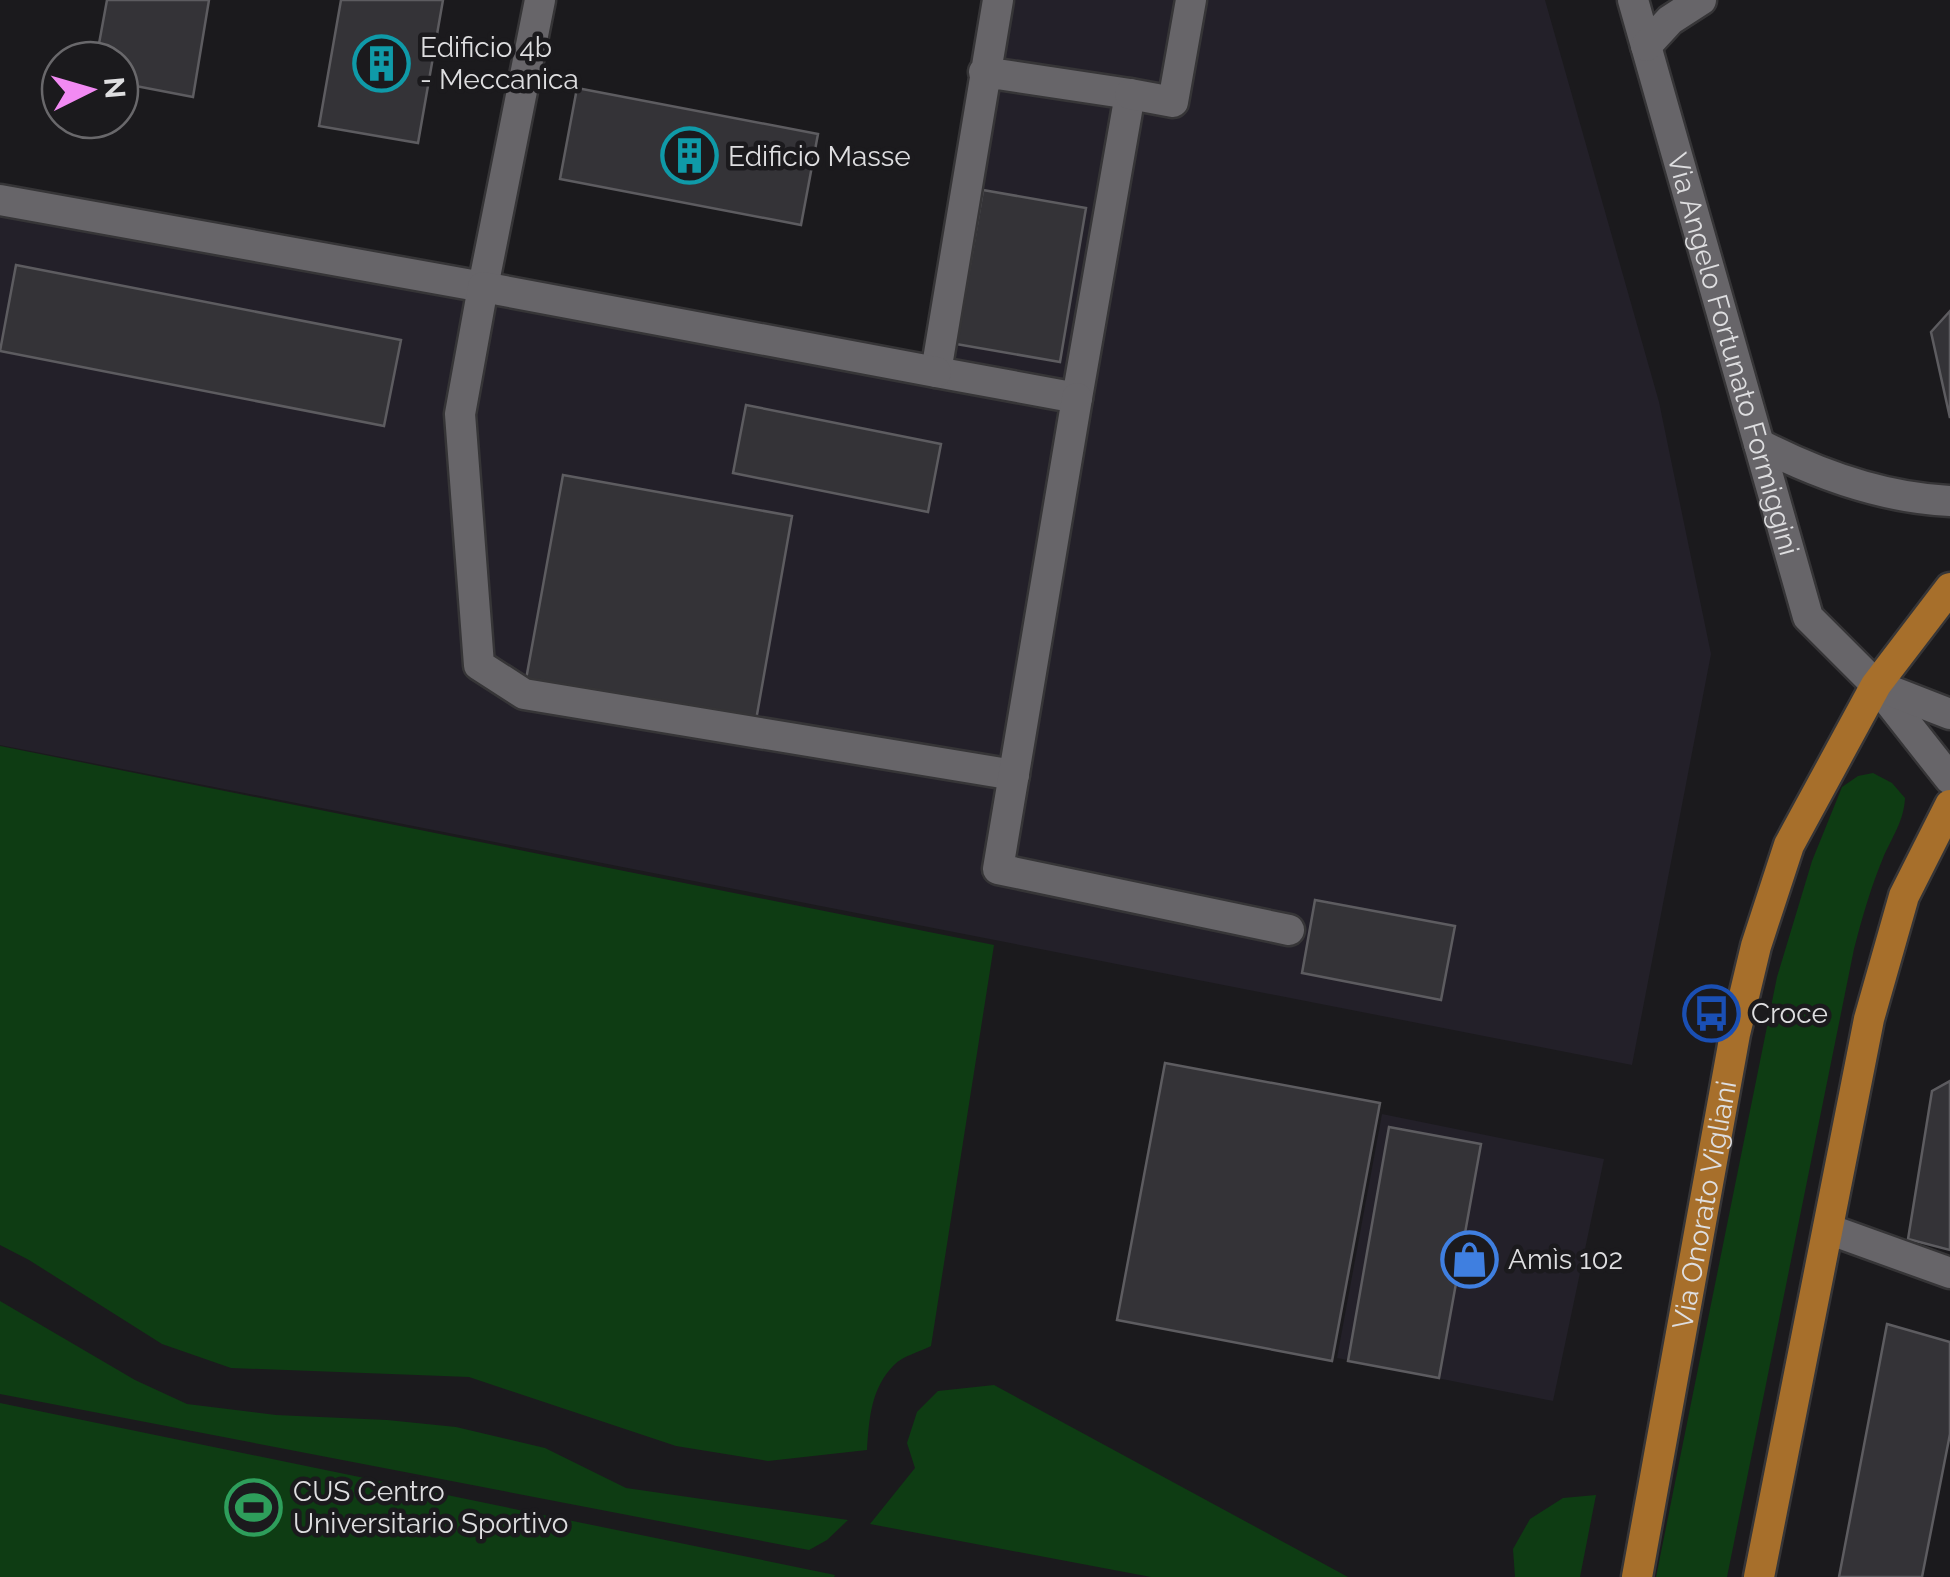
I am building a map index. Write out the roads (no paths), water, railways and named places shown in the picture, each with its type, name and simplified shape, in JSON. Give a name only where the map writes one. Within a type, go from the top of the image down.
[{"type":"main road","name":"Via Onorato Vigliani","points":[[1637,1577],[1735,1034],[1756,946],[1789,845],[1876,685],[1950,588]]},
{"type":"main road","points":[[1759,1577],[1869,1019],[1904,896],[1950,804]]},
{"type":"street","points":[[540,0],[460,414],[479,665],[524,694],[1014,776]]},
{"type":"street","points":[[936,372],[998,0]]},
{"type":"street","points":[[984,72],[1172,102],[1191,0]]},
{"type":"street","name":"Via Angelo Fortunato Formiggini","points":[[1633,0],[1808,617],[1876,685],[1950,779]]},
{"type":"street","points":[[1646,46],[1670,20],[1702,0]]},
{"type":"street","points":[[1130,94],[998,869],[1290,930]]},
{"type":"street","points":[[0,200],[1077,398]]},
{"type":"street","points":[[1759,444],[1833,477],[1918,500],[1950,501]]},
{"type":"street","points":[[1876,685],[1950,714]]},
{"type":"street","points":[[1828,1229],[1950,1272]]},
{"type":"place","name":"Edificio 4b - Meccanica","points":[[381,63]]},
{"type":"place","name":"Edificio Masse","points":[[689,156]]},
{"type":"place","name":"Croce","points":[[1712,1013]]},
{"type":"place","name":"Amìs 102","points":[[1469,1259]]},
{"type":"place","name":"CUS Centro Universitario Sportivo","points":[[254,1507]]}]
